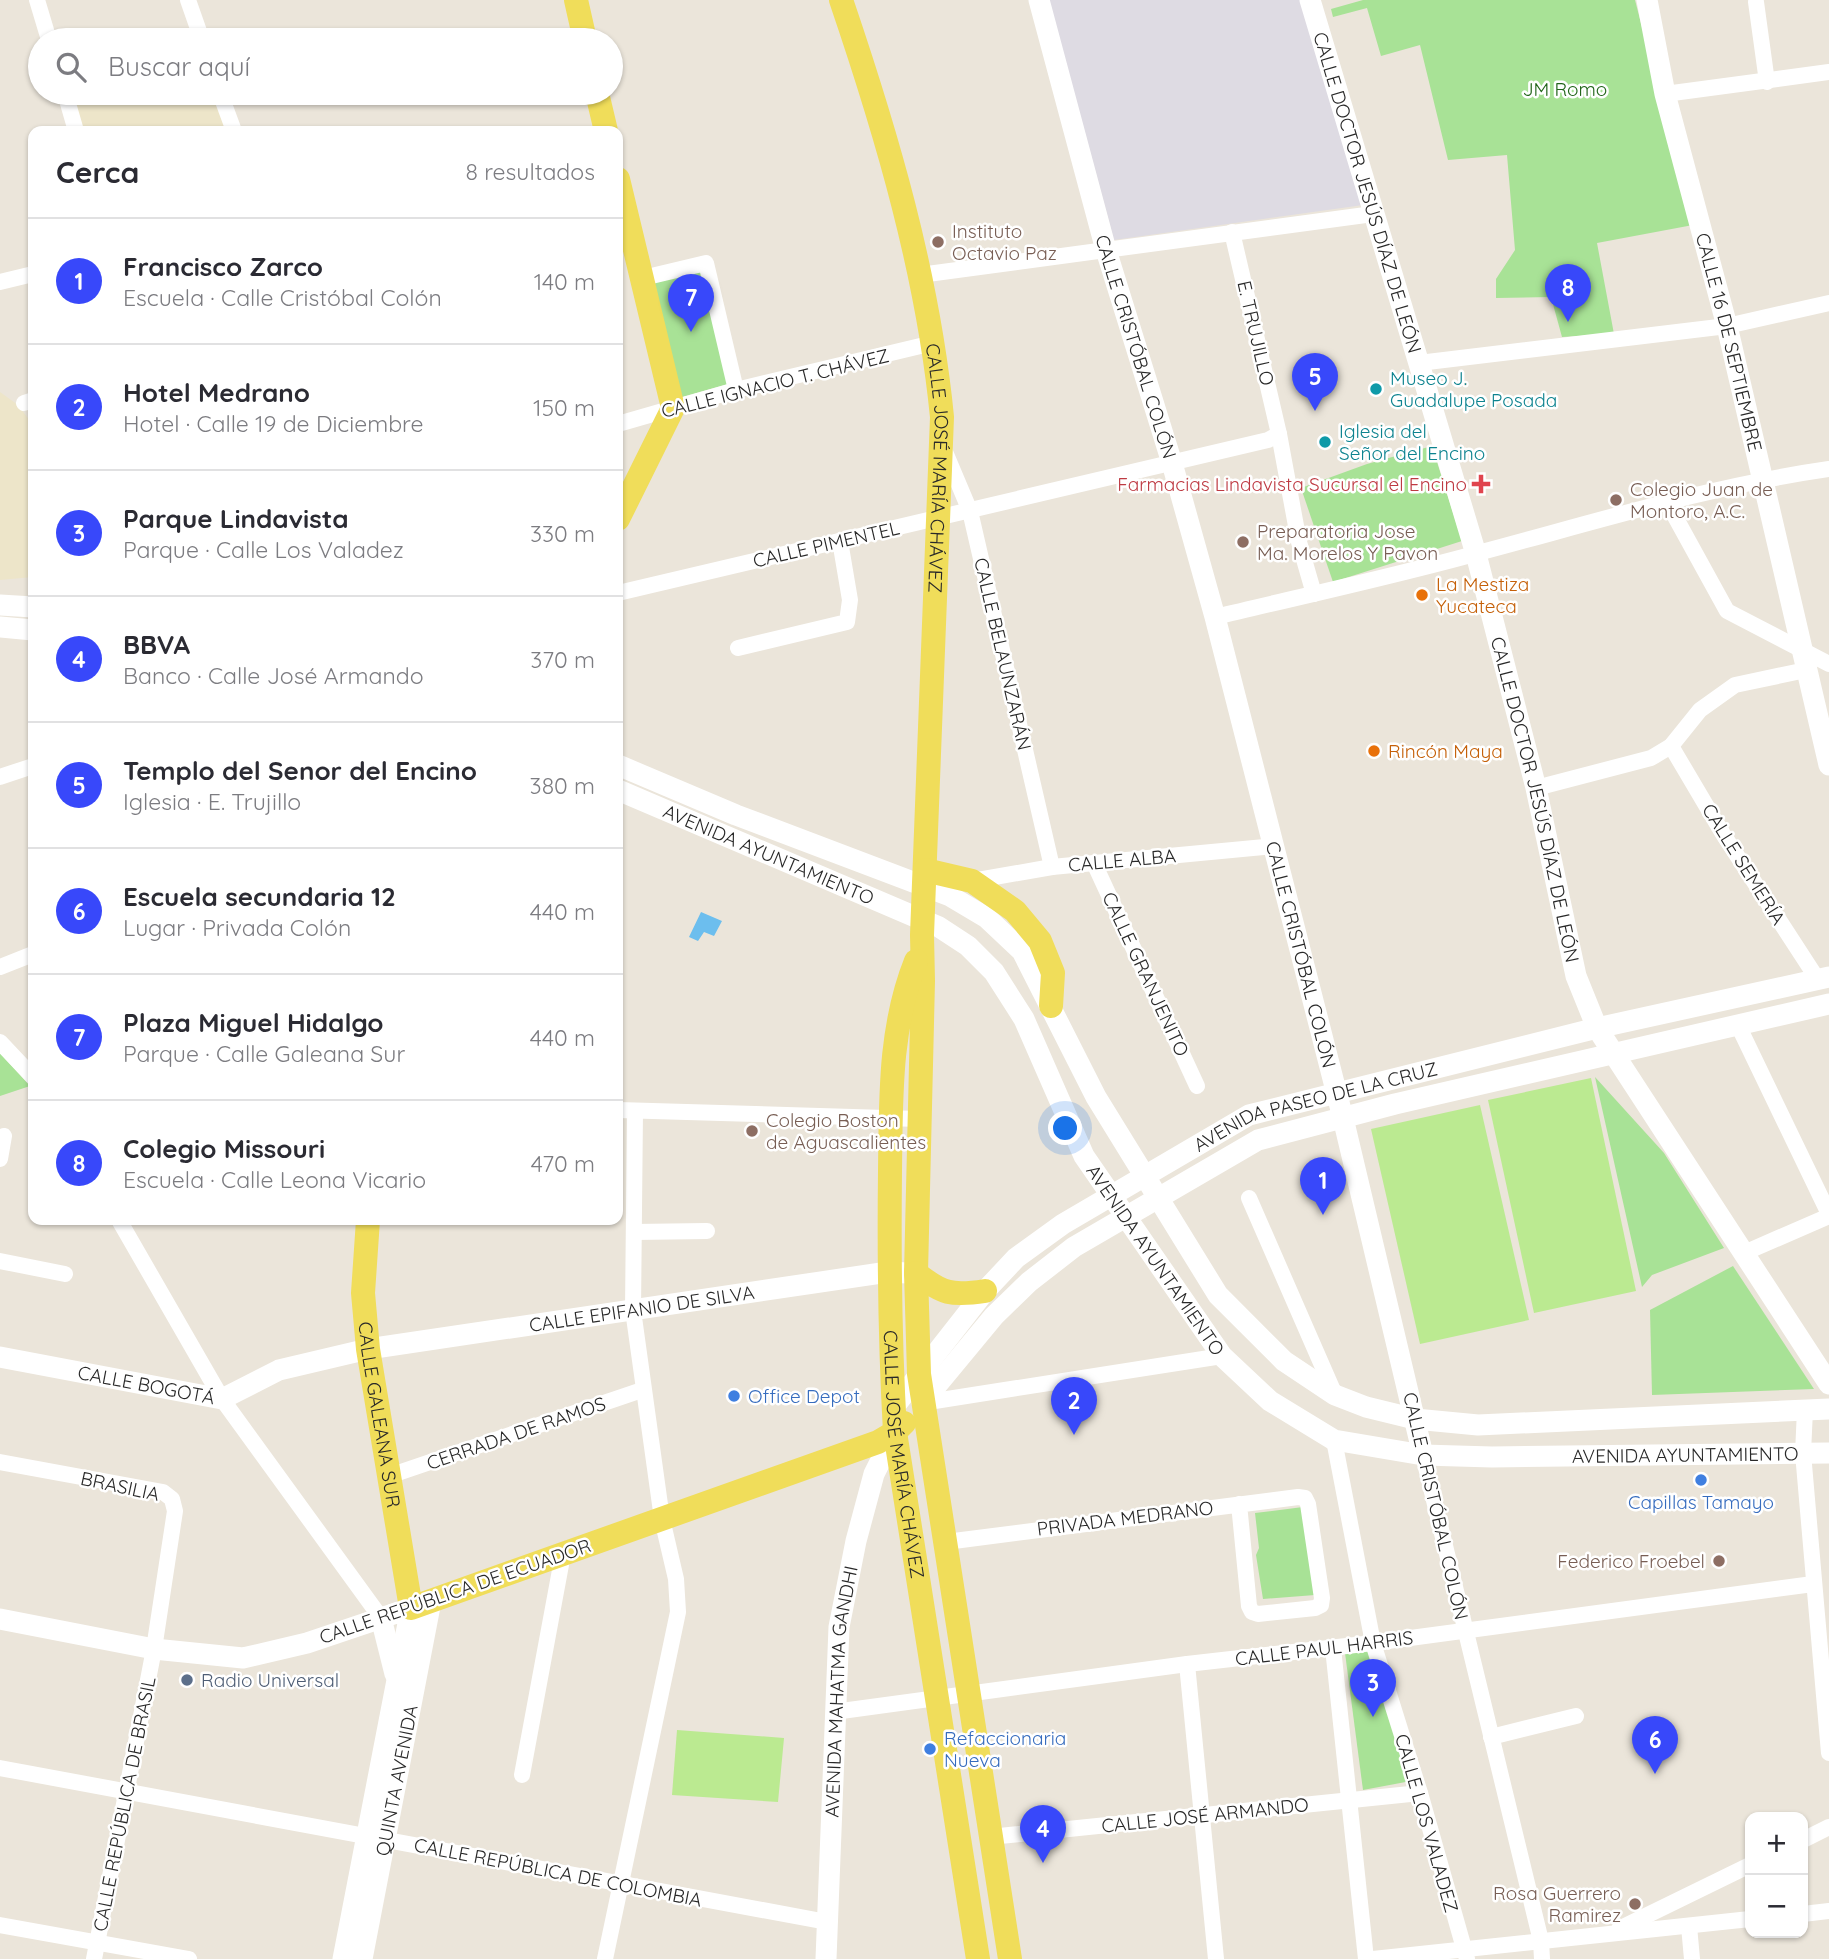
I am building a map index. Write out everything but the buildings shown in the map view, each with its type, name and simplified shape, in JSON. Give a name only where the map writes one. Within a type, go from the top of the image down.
[{"type":"main road","points":[[576,0],[582,28]]},
{"type":"main road","name":"CALLE JOSÉ MARÍA CHÁVEZ","points":[[841,0],[879,117],[920,275],[933,344],[942,417],[922,942],[916,1273],[919,1374],[1010,1959]]},
{"type":"main road","name":"CALLE CRISTÓBAL COLÓN","points":[[1040,0],[1106,250],[1172,463],[1215,617],[1343,1118],[1423,1455]]},
{"type":"main road","name":"CALLE DOCTOR JESÚS DÍAZ DE LEÓN","points":[[1310,0],[1476,554],[1536,788],[1576,976],[1597,1028],[1829,1384]]},
{"type":"main road","name":"CALLE 16 DE SEPTIEMBRE","points":[[1647,0],[1665,94],[1727,326],[1829,765]]},
{"type":"main road","points":[[600,105],[605,126]]},
{"type":"main road","points":[[623,198],[673,408],[623,509]]},
{"type":"main road","points":[[4,605],[28,607]]},
{"type":"main road","points":[[3,632],[28,630]]},
{"type":"main road","name":"AVENIDA AYUNTAMIENTO","points":[[623,767],[736,815],[950,896],[987,918],[1022,951],[1096,1097],[1218,1294],[1283,1361],[1335,1395],[1366,1407],[1415,1419],[1478,1425],[1829,1409]]},
{"type":"main road","name":"AVENIDA AYUNTAMIENTO","points":[[623,792],[939,927],[968,946],[994,972],[1024,1019],[1083,1156],[1222,1356],[1270,1401],[1334,1440],[1423,1455],[1492,1457],[1829,1453]]},
{"type":"main road","points":[[925,872],[971,881],[1015,911],[1040,941],[1054,973],[1051,1006]]},
{"type":"main road","name":"CALLE JOSÉ MARÍA CHÁVEZ","points":[[922,942],[908,980],[893,1045],[888,1272],[895,1432],[978,1959]]},
{"type":"main road","name":"AVENIDA PASEO DE LA CRUZ","points":[[894,1407],[985,1291],[1016,1258],[1063,1224],[1249,1115],[1597,1028],[1824,978]]},
{"type":"main road","name":"AVENIDA PASEO DE LA CRUZ","points":[[895,1432],[994,1316],[1029,1282],[1074,1247],[1258,1140],[1829,1004]]},
{"type":"main road","name":"CALLE GALEANA SUR","points":[[368,1225],[363,1293],[368,1349],[389,1476],[421,1604]]},
{"type":"main road","name":"CALLE EPIFANIO DE SILVA","points":[[368,1349],[888,1272],[916,1273]]},
{"type":"main road","points":[[916,1273],[936,1289],[957,1295],[985,1291]]},
{"type":"main road","name":"CALLE BOGOTÁ","points":[[0,1357],[222,1399],[279,1370],[368,1349]]},
{"type":"main road","name":"CALLE REPÚBLICA DE ECUADOR","points":[[0,1619],[154,1648],[243,1658],[307,1643],[381,1618],[878,1442],[895,1432]]},
{"type":"main road","name":"AVENIDA MAHATMA GANDHI","points":[[826,1959],[839,1627],[856,1541],[874,1474],[895,1432]]},
{"type":"main road","name":"QUINTA AVENIDA","points":[[362,1959],[397,1681],[421,1604]]},
{"type":"main road","name":"QUINTA AVENIDA","points":[[343,1959],[376,1838],[421,1604]]},
{"type":"main road","points":[[381,1618],[397,1681]]},
{"type":"street","points":[[37,0],[45,28]]},
{"type":"street","points":[[188,0],[198,28]]},
{"type":"street","points":[[1756,2],[1767,82]]},
{"type":"street","points":[[1665,94],[1829,72]]},
{"type":"street","points":[[68,105],[75,126]]},
{"type":"street","points":[[224,105],[232,126]]},
{"type":"street","points":[[920,275],[1373,214]]},
{"type":"street","name":"E. TRUJILLO","points":[[1232,232],[1279,434],[1299,541],[1314,594]]},
{"type":"street","points":[[643,278],[706,263],[736,390]]},
{"type":"street","points":[[0,282],[28,275]]},
{"type":"street","points":[[1419,363],[1727,326],[1829,303]]},
{"type":"street","name":"CALLE IGNACIO T. CHÁVEZ","points":[[623,423],[736,390],[933,344]]},
{"type":"street","name":"CALLE PIMENTEL","points":[[623,592],[1268,440],[1279,434]]},
{"type":"street","name":"CALLE BELAUNZARÁN","points":[[942,445],[970,511],[1052,867]]},
{"type":"street","points":[[1215,617],[1476,554],[1764,478],[1829,469]]},
{"type":"street","points":[[1667,502],[1727,611],[1804,660],[1829,664]]},
{"type":"street","points":[[738,648],[848,622],[850,600],[840,541]]},
{"type":"street","points":[[4,605],[28,600]]},
{"type":"street","points":[[1536,788],[1651,758],[1671,746],[1700,710],[1735,685],[1804,660]]},
{"type":"street","name":"CALLE SEMERÍA","points":[[1671,746],[1723,834],[1824,978]]},
{"type":"street","points":[[0,777],[28,768]]},
{"type":"street","name":"CALLE ALBA","points":[[971,881],[1052,867],[1274,846]]},
{"type":"street","name":"CALLE GRANJENITO","points":[[1094,863],[1197,1086]]},
{"type":"street","points":[[0,967],[28,956]]},
{"type":"street","points":[[1738,1025],[1829,1215],[1744,1253]]},
{"type":"street","points":[[0,1042],[28,1072]]},
{"type":"street","points":[[623,1110],[919,1119]]},
{"type":"street","points":[[605,1959],[678,1612],[677,1579],[662,1519],[633,1310],[635,1111]]},
{"type":"street","points":[[0,1159],[4,1136]]},
{"type":"street","points":[[1249,1198],[1335,1395]]},
{"type":"street","points":[[121,1225],[222,1399],[381,1618]]},
{"type":"street","points":[[634,1232],[707,1231]]},
{"type":"street","points":[[0,1261],[65,1274]]},
{"type":"street","points":[[922,1403],[1222,1356]]},
{"type":"street","name":"CERRADA DE RAMOS","points":[[389,1476],[642,1390]]},
{"type":"street","points":[[1805,1410],[1803,1453],[1829,1753]]},
{"type":"street","name":"CALLE LOS VALADEZ","points":[[1334,1440],[1373,1643],[1466,1954]]},
{"type":"street","name":"CALLE CRISTÓBAL COLÓN","points":[[1423,1455],[1541,1941],[1542,1959]]},
{"type":"street","name":"BRASILIA","points":[[0,1462],[163,1492],[172,1499],[175,1511],[154,1648]]},
{"type":"street","name":"PRIVADA MEDRANO","points":[[946,1542],[1239,1504],[1305,1498],[1308,1503],[1321,1605],[1281,1612],[1252,1612],[1249,1606],[1239,1504]]},
{"type":"street","points":[[522,1775],[563,1554]]},
{"type":"street","name":"CALLE PAUL HARRIS","points":[[834,1712],[1813,1584]]},
{"type":"street","name":"CALLE REPÚBLICA DE BRASIL","points":[[95,1951],[154,1648]]},
{"type":"street","points":[[1333,1648],[1366,1959]]},
{"type":"street","points":[[1187,1664],[1216,1959]]},
{"type":"street","points":[[1490,1737],[1576,1716]]},
{"type":"street","name":"CALLE REPÚBLICA DE COLOMBIA","points":[[0,1768],[827,1922]]},
{"type":"street","name":"CALLE JOSÉ ARMANDO","points":[[990,1837],[1420,1793]]},
{"type":"street","points":[[1808,1838],[1829,1827]]},
{"type":"street","points":[[1607,1934],[1745,1867]]},
{"type":"street","points":[[1808,1913],[1829,1911]]},
{"type":"street","points":[[1373,1959],[1466,1954],[1541,1941],[1745,1920]]},
{"type":"street","points":[[0,1925],[95,1951],[189,1959]]},
{"type":"street","points":[[1689,1926],[1692,1959]]},
{"type":"shaded area","points":[[1049,0],[1300,0],[1363,205],[1114,240]]},
{"type":"shaded area","points":[[75,105],[219,105],[227,126],[82,126]]},
{"type":"shaded area","points":[[0,392],[18,405],[28,418],[28,577],[0,580]]},
{"type":"green space","name":"JM Romo","points":[[1363,0],[1635,0],[1693,225],[1597,243],[1614,334],[1562,337],[1551,297],[1496,298],[1496,279],[1515,250],[1507,155],[1448,160],[1420,45],[1381,56],[1367,8],[1333,17],[1331,9]]},
{"type":"green space","points":[[701,268],[732,383],[682,397],[650,281]]},
{"type":"green space","points":[[1432,446],[1462,541],[1333,582],[1301,488],[1367,464]]},
{"type":"green space","points":[[0,1053],[28,1087],[0,1096]]},
{"type":"green space","points":[[1595,1077],[1664,1153],[1724,1248],[1652,1275],[1642,1287]]},
{"type":"green space","points":[[1591,1078],[1636,1291],[1534,1313],[1488,1100]]},
{"type":"green space","points":[[1480,1105],[1529,1320],[1420,1344],[1371,1129]]},
{"type":"green space","points":[[1733,1266],[1814,1389],[1652,1395],[1650,1310]]},
{"type":"green space","points":[[1303,1507],[1315,1595],[1263,1599],[1256,1555],[1259,1548],[1255,1513]]},
{"type":"green space","points":[[1372,1648],[1411,1781],[1363,1790],[1345,1653]]},
{"type":"green space","points":[[677,1730],[784,1738],[778,1802],[672,1795]]},
{"type":"water","points":[[701,912],[722,921],[714,936],[704,932],[698,941],[689,937]]},
{"type":"place","name":"Instituto Octavio Paz","points":[[938,242]]},
{"type":"place","name":"Colegio Missouri","points":[[1568,322]]},
{"type":"place","name":"Plaza Miguel Hidalgo","points":[[691,332]]},
{"type":"place","name":"Museo J. Guadalupe Posada","points":[[1376,389]]},
{"type":"place","name":"Templo del Senor del Encino","points":[[1315,411]]},
{"type":"place","name":"Iglesia del Señor del Encino","points":[[1325,442]]},
{"type":"place","name":"Farmacias Lindavista Sucursal el Encino","points":[[1481,484]]},
{"type":"place","name":"Colegio Juan de Montoro, A.C.","points":[[1616,500]]},
{"type":"place","name":"Preparatoria Jose Ma. Morelos Y Pavon","points":[[1243,542]]},
{"type":"place","name":"La Mestiza Yucateca","points":[[1422,595]]},
{"type":"place","name":"Rincón Maya","points":[[1374,751]]},
{"type":"place","name":"Colegio Boston de Aguascalientes","points":[[752,1131]]},
{"type":"place","name":"Francisco Zarco","points":[[1323,1215]]},
{"type":"place","name":"Office Depot","points":[[734,1396]]},
{"type":"place","name":"Hotel Medrano","points":[[1074,1435]]},
{"type":"place","name":"Capillas Tamayo","points":[[1701,1480]]},
{"type":"place","name":"Federico Froebel","points":[[1719,1561]]},
{"type":"place","name":"Radio Universal","points":[[187,1680]]},
{"type":"place","name":"Parque Lindavista","points":[[1373,1717]]},
{"type":"place","name":"Refaccionaria Nueva","points":[[930,1749]]},
{"type":"place","name":"Escuela secundaria 12","points":[[1655,1774]]},
{"type":"place","name":"BBVA","points":[[1043,1863]]},
{"type":"place","name":"Rosa Guerrero Ramirez","points":[[1635,1904]]}]
